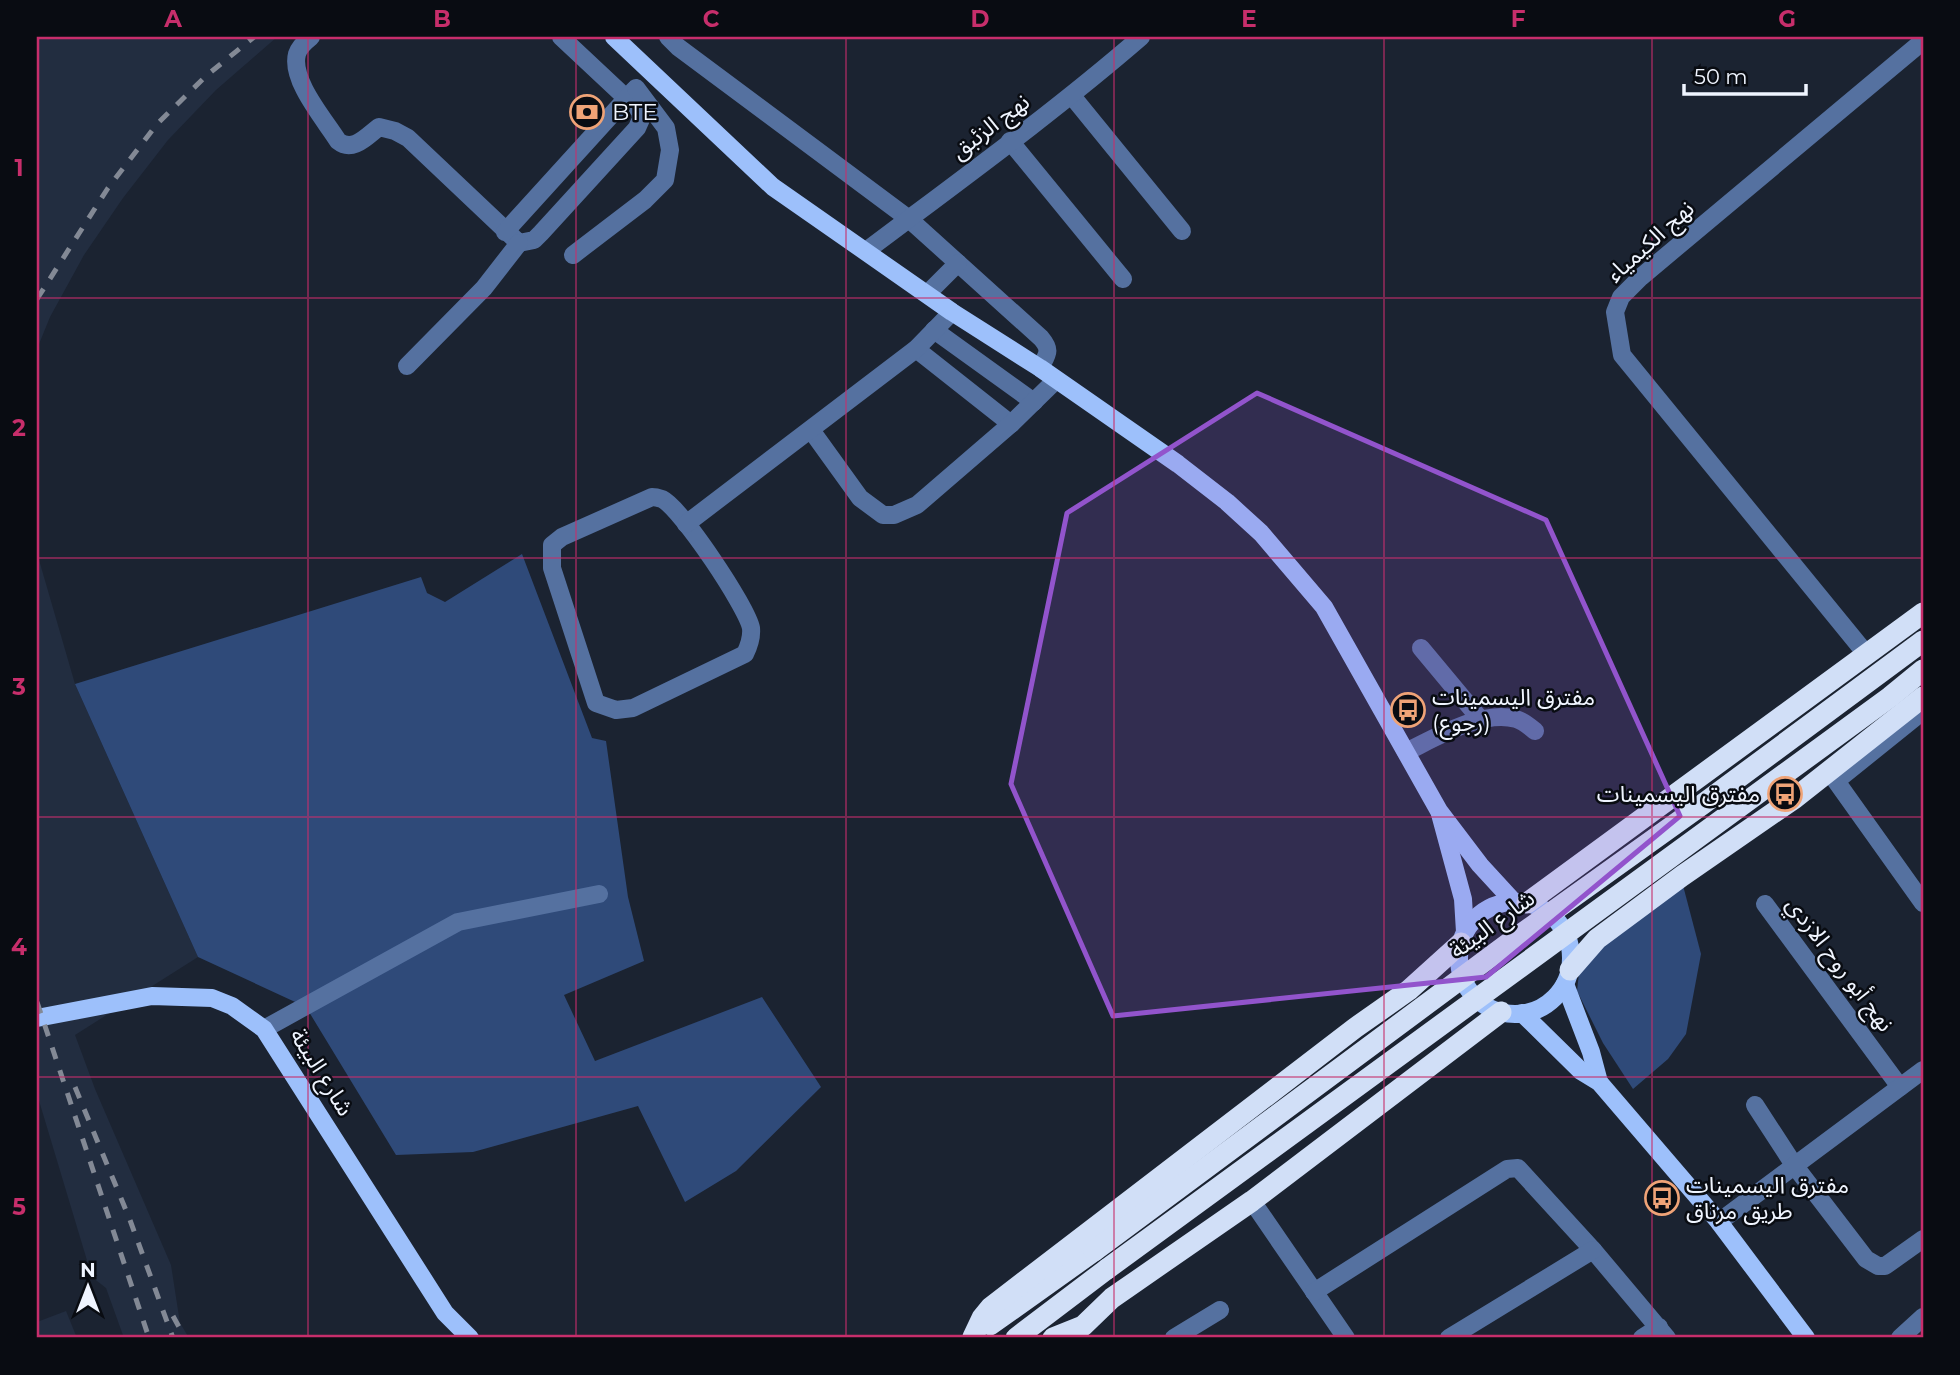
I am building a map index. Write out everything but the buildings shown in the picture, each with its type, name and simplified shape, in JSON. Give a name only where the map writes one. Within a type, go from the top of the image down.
[{"type":"highway","points":[[1520,902],[1923,613]]},
{"type":"highway","name":"شارع البيئة","points":[[972,1337],[1094,1251],[1513,940],[1923,641]]},
{"type":"highway","points":[[1016,1338],[1890,697],[1923,670]]},
{"type":"highway","points":[[1568,977],[1597,939],[1795,798],[1923,696]]},
{"type":"highway","points":[[972,1337],[991,1307],[1355,1028],[1409,990],[1463,938]]},
{"type":"highway","points":[[1053,1338],[1087,1332],[1112,1298],[1252,1201],[1512,1012]]},
{"type":"main road","points":[[614,37],[773,187],[952,312],[1040,368],[1178,464],[1227,502],[1261,533],[1324,607],[1439,811],[1488,875],[1520,902]]},
{"type":"main road","points":[[1439,811],[1464,899],[1460,960],[1463,978],[1472,993],[1485,1005],[1512,1012],[1539,1008],[1554,998],[1568,977]]},
{"type":"main road","points":[[1463,938],[1474,920],[1499,904],[1520,902],[1543,909],[1562,928],[1567,935],[1571,952],[1568,977],[1598,1082]]},
{"type":"main road","name":"شارع البيئة","points":[[37,1018],[152,996],[212,998],[232,1006],[264,1029],[445,1313],[470,1338]]},
{"type":"main road","points":[[1512,1012],[1581,1071],[1598,1082],[1719,1222],[1806,1338]]},
{"type":"street","points":[[311,37],[298,52],[296,67],[299,80],[338,141],[343,145],[353,145],[379,127],[396,131],[408,138],[512,238],[534,240],[637,128],[641,119],[640,111],[632,93]]},
{"type":"street","points":[[561,37],[632,93],[666,128],[670,150],[665,180],[645,200],[573,255]]},
{"type":"street","points":[[668,37],[909,219],[1048,345],[1048,352],[1040,368]]},
{"type":"street","name":"نهج الزئبق","points":[[866,251],[1072,96],[1140,37]]},
{"type":"street","name":"نهج الكيمياء","points":[[1867,655],[1622,355],[1615,312],[1620,297],[1641,277],[1923,41]]},
{"type":"street","points":[[407,366],[484,288],[512,238],[651,72]]},
{"type":"street","points":[[1072,96],[1182,231]]},
{"type":"street","points":[[1010,141],[1123,279]]},
{"type":"street","points":[[927,294],[958,263]]},
{"type":"street","points":[[686,524],[916,348],[952,312]]},
{"type":"street","points":[[934,330],[1034,402]]},
{"type":"street","points":[[916,348],[1011,424]]},
{"type":"street","points":[[811,430],[860,498],[883,515],[894,515],[917,505],[1011,424],[1056,380]]},
{"type":"street","points":[[652,496],[664,499],[686,524],[739,599],[751,629],[750,642],[744,654],[633,708],[617,710],[603,707],[596,703],[552,568],[552,545],[562,537],[652,496]]},
{"type":"street","points":[[1421,648],[1481,720]]},
{"type":"street","points":[[1921,895],[1836,781],[1923,711]]},
{"type":"street","points":[[1406,752],[1481,720],[1516,719],[1535,730]]},
{"type":"street","points":[[264,1029],[458,922],[598,894]]},
{"type":"street","name":"نهج أبو روح الازدي","points":[[1765,904],[1900,1087]]},
{"type":"street","points":[[1719,1222],[1923,1070]]},
{"type":"street","points":[[1755,1105],[1794,1165],[1872,1264],[1885,1266],[1923,1239]]},
{"type":"street","points":[[1314,1292],[1511,1168],[1518,1168],[1593,1250],[1663,1333],[1642,1338]]},
{"type":"street","points":[[1252,1201],[1346,1338]]},
{"type":"street","points":[[1449,1338],[1593,1250]]},
{"type":"street","points":[[1174,1338],[1220,1310]]},
{"type":"street","points":[[1900,1338],[1923,1317]]},
{"type":"highlighted area","points":[[1257,393],[1546,520],[1680,816],[1486,977],[1113,1016],[1011,784],[1067,513]]},
{"type":"shaded area","points":[[37,37],[277,37],[216,90],[168,140],[123,198],[84,255],[50,317],[37,349]]},
{"type":"shaded area","points":[[37,553],[75,684],[198,957],[75,1035],[95,1089],[171,1265],[180,1323],[189,1338],[124,1338],[106,1288],[92,1277],[37,1094]]},
{"type":"shaded area","points":[[522,554],[592,738],[606,741],[628,897],[644,961],[564,995],[595,1061],[762,997],[821,1087],[736,1171],[685,1202],[638,1106],[473,1152],[396,1155],[306,1007],[198,957],[75,684],[421,577],[427,593],[445,602]]},
{"type":"shaded area","points":[[1680,874],[1701,954],[1686,1034],[1668,1059],[1633,1089],[1603,1043],[1577,991],[1580,964]]},
{"type":"shaded area","points":[[66,1311],[77,1338],[37,1338],[37,1322]]},
{"type":"railway","points":[[37,299],[108,188],[157,124],[206,76],[254,37]]},
{"type":"railway","points":[[37,1002],[149,1338]]},
{"type":"railway","points":[[75,1087],[130,1220],[173,1338]]},
{"type":"railway","points":[[173,1316],[185,1338]]},
{"type":"place","name":"BTE","points":[[587,112]]},
{"type":"place","name":"مفترق اليسمينات (رجوع)","points":[[1408,710]]},
{"type":"place","name":"مفترق اليسمينات","points":[[1785,794]]},
{"type":"place","name":"مفترق اليسمينات طريق مرناق","points":[[1662,1198]]}]
